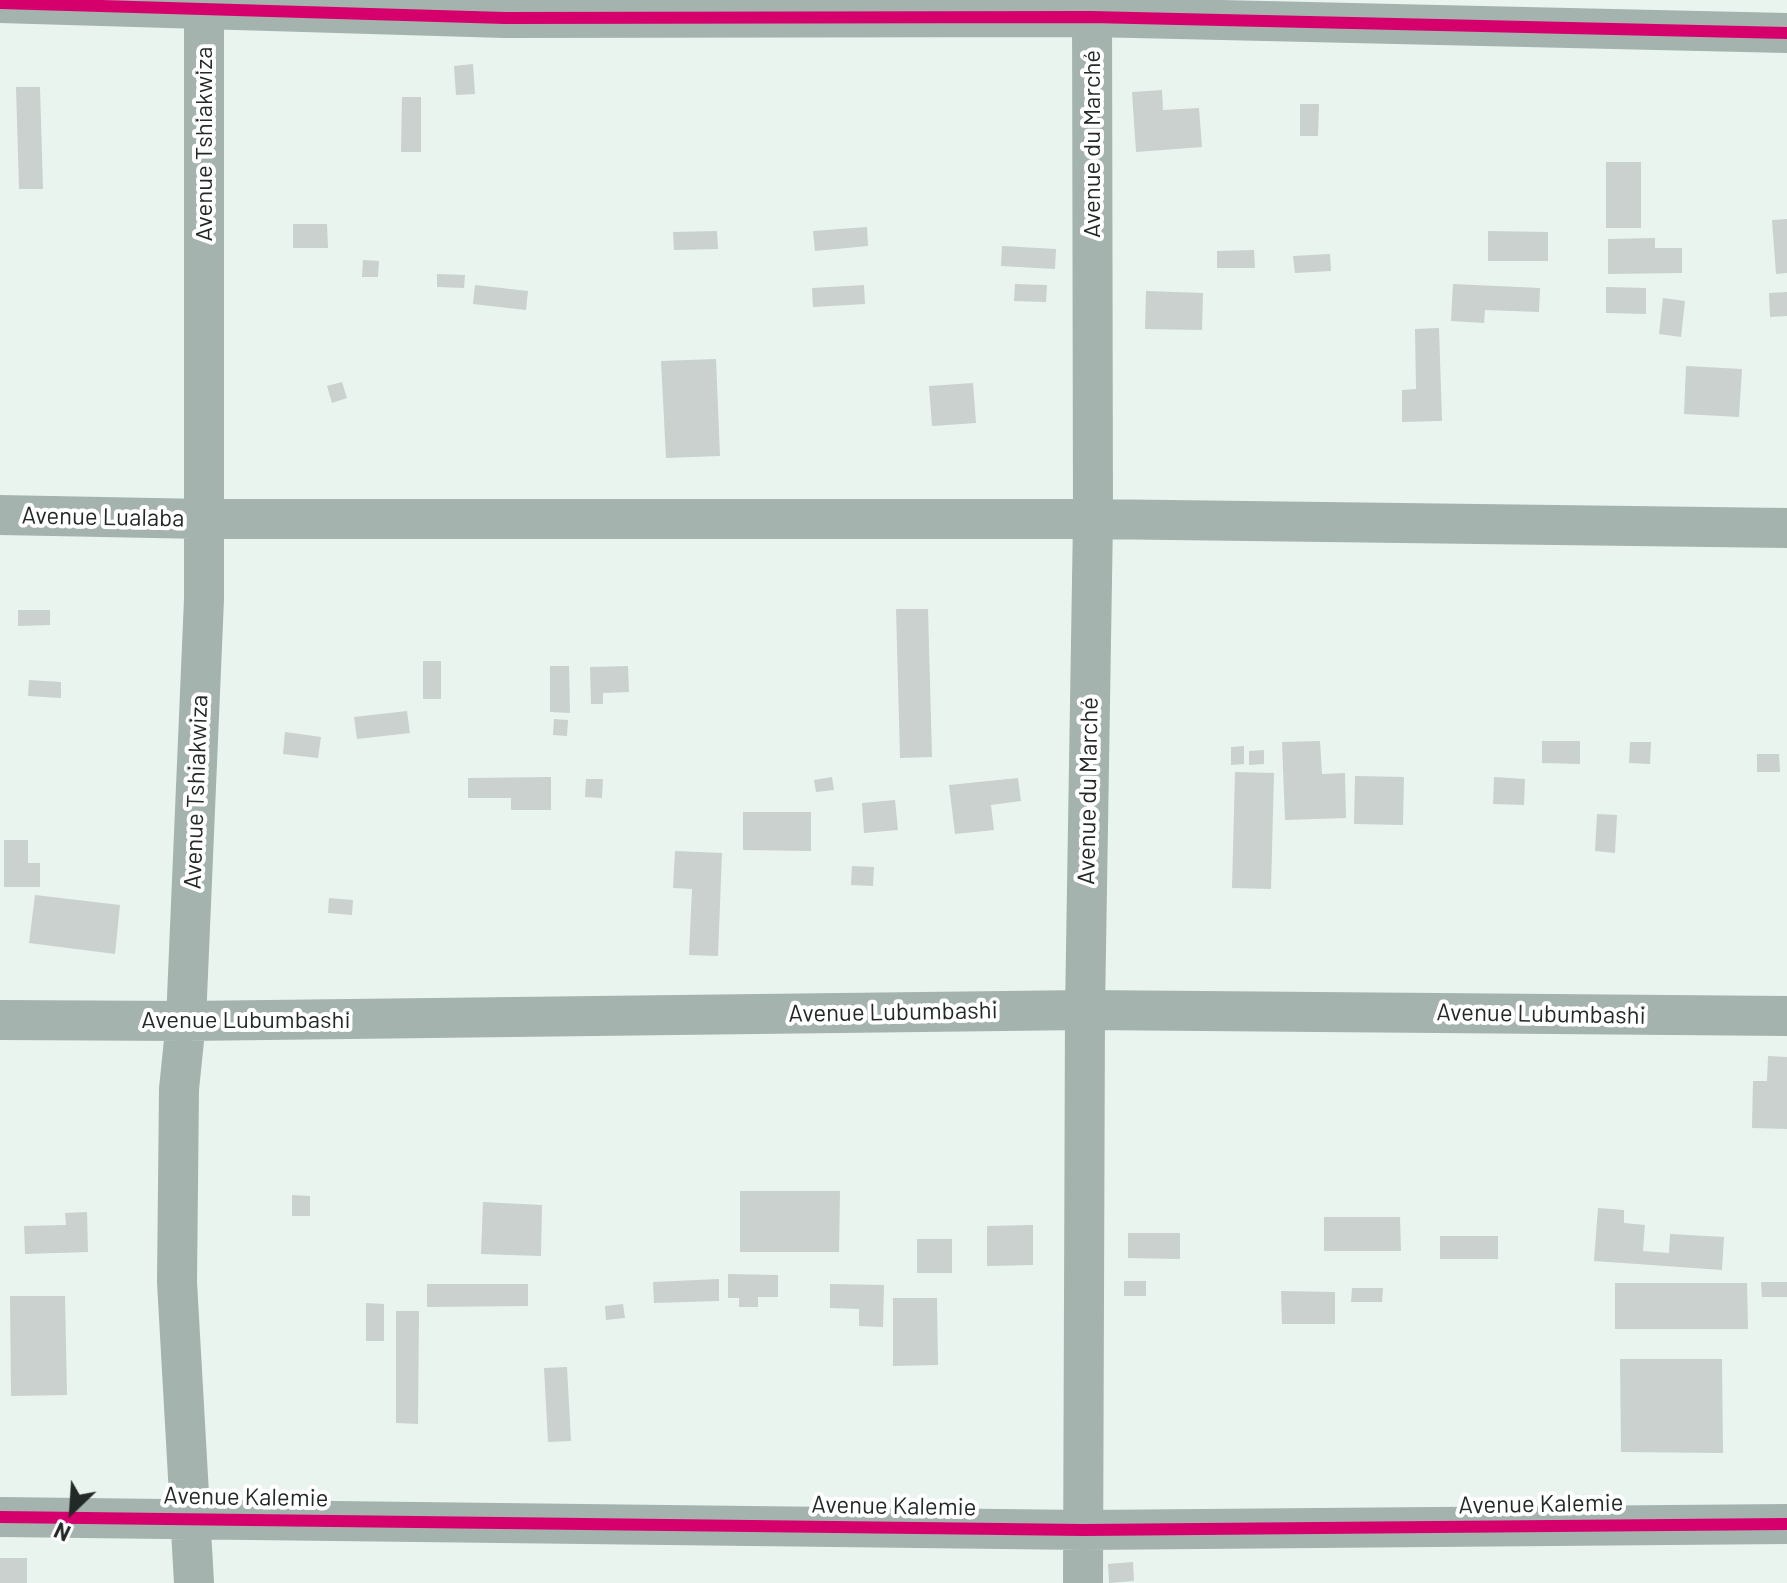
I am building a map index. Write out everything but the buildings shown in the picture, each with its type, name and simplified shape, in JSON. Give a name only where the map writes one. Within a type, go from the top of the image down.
[{"type":"street","points":[[0,3],[204,4],[505,18],[1092,9],[1787,33]]},
{"type":"street","name":"Avenue Tshiakwiza","points":[[194,1583],[177,1282],[179,1089],[186,1021],[203,615],[204,4]]},
{"type":"street","name":"Avenue du Marché","points":[[1083,1583],[1085,1010],[1093,519],[1092,9]]},
{"type":"street","name":"Avenue Lualaba","points":[[0,515],[205,519],[1093,519],[1787,528]]},
{"type":"street","name":"Avenue Lubumbashi","points":[[0,1020],[186,1021],[1085,1010],[1787,1016]]},
{"type":"street","name":"Avenue Kalemie","points":[[0,1517],[1084,1530],[1787,1524]]},
{"type":"cycle path","points":[[0,3],[505,18],[1091,17],[1787,33]]},
{"type":"cycle path","points":[[0,1517],[1084,1530],[1787,1524]]}]
